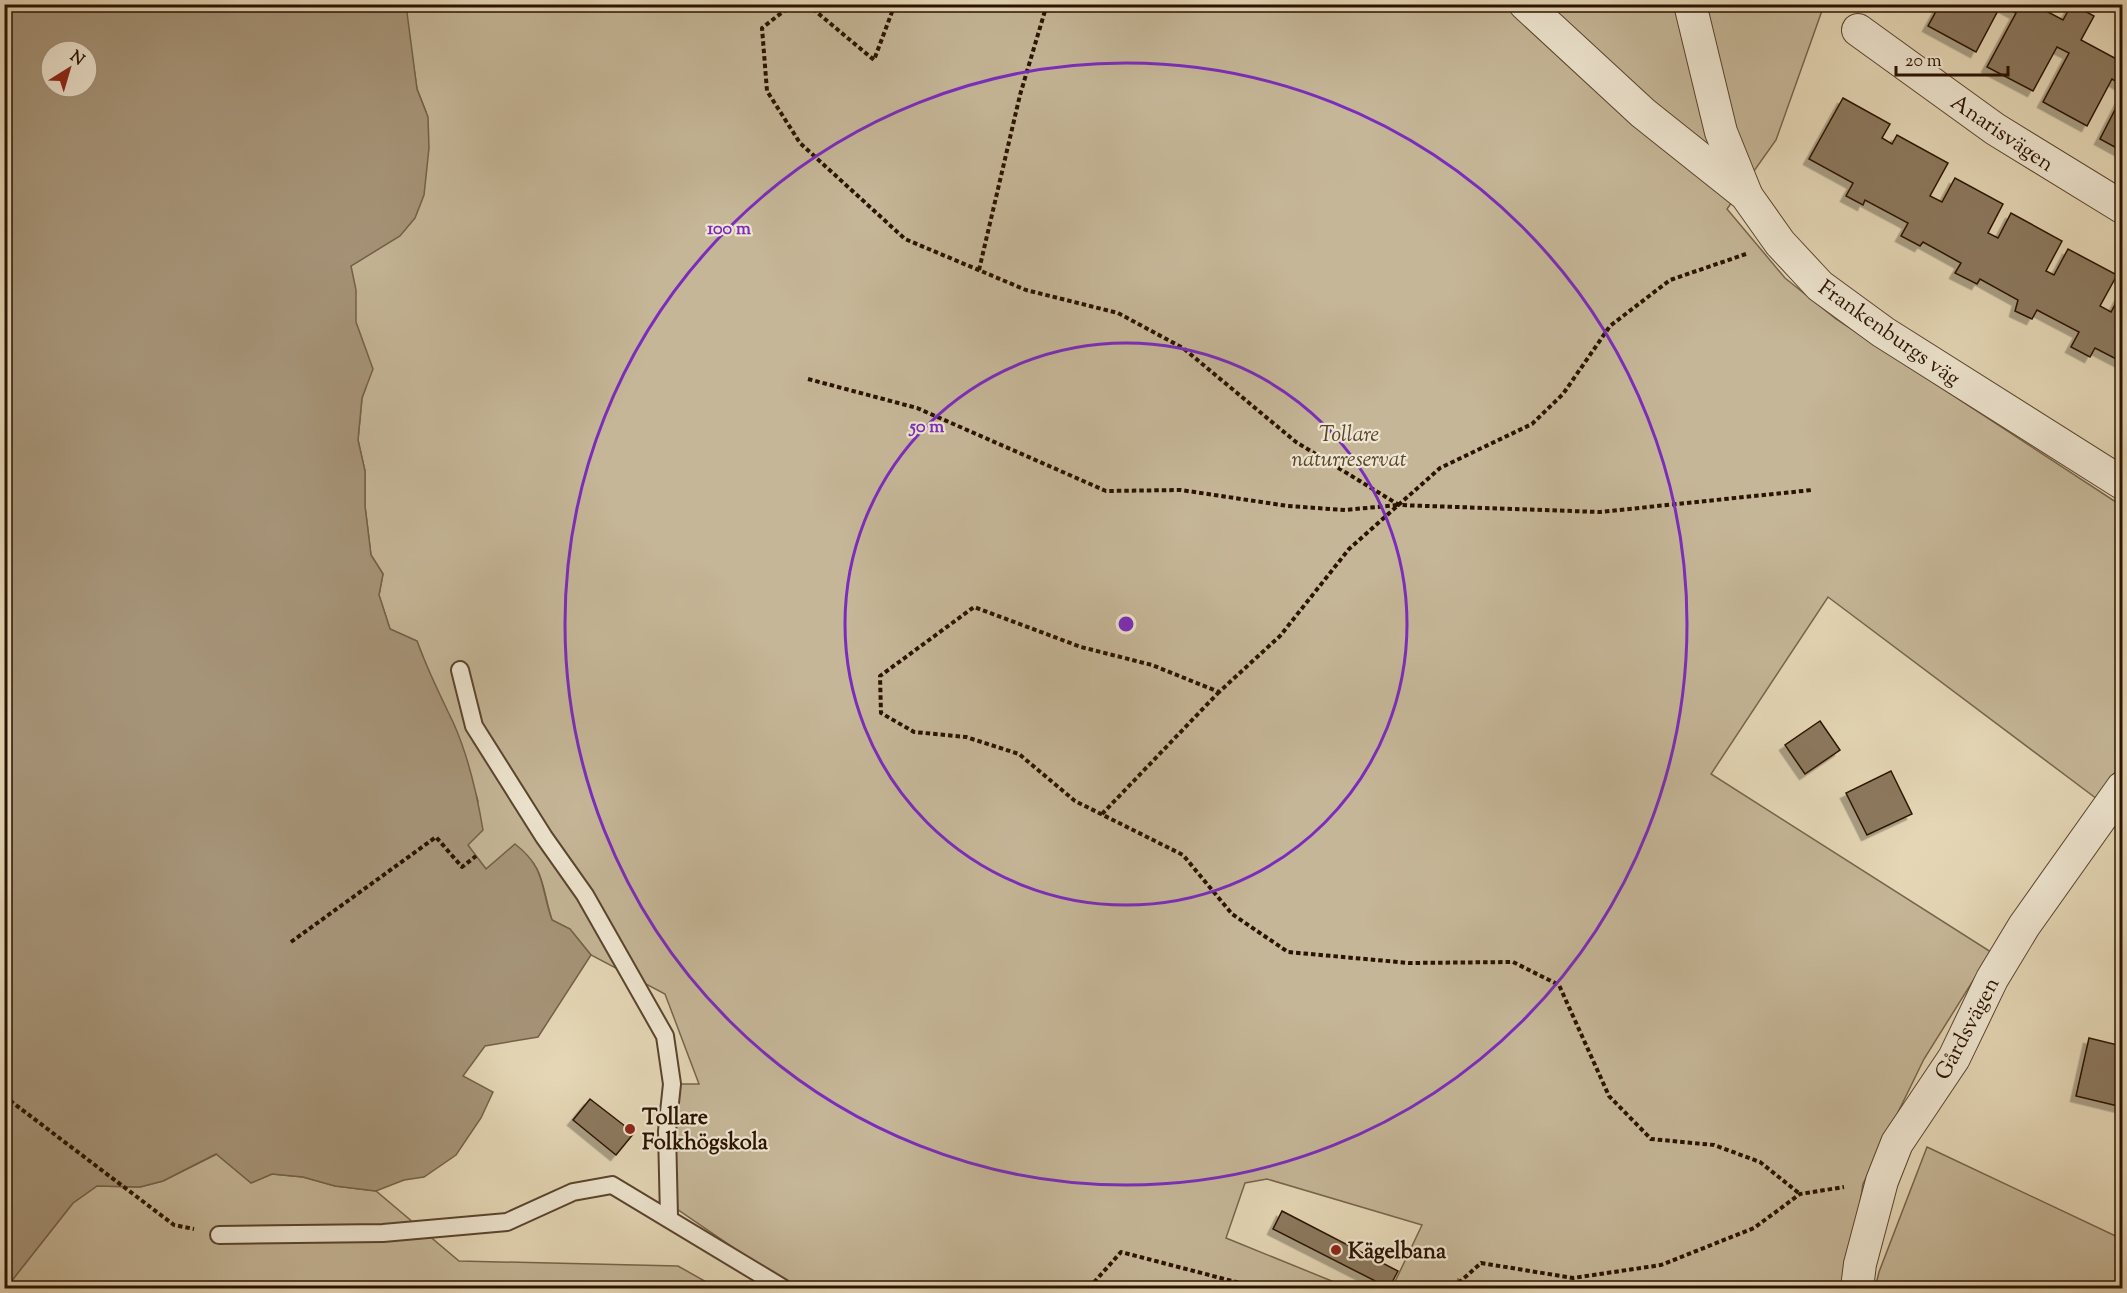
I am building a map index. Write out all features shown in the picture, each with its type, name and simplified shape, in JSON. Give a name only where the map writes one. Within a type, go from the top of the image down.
[{"type":"street","name":"Frankenburgs väg","points":[[1525,4],[1643,112],[1746,195],[1780,243],[1820,286],[1883,332],[2122,483]]},
{"type":"street","points":[[1690,4],[1721,132],[1746,195]]},
{"type":"street","name":"Anarisvägen","points":[[1858,30],[1995,129],[2122,207]]},
{"type":"street","name":"Gårdsvägen","points":[[1857,1288],[1860,1264],[1882,1181],[1897,1143],[1954,1058],[1992,979],[2024,926],[2122,788]]},
{"type":"lane","points":[[460,670],[474,726],[544,837],[585,895],[665,1036],[672,1084],[667,1131],[669,1217]]},
{"type":"lane","points":[[219,1234],[383,1233],[507,1222],[573,1192],[612,1185],[669,1217],[783,1288]]},
{"type":"path","points":[[793,4],[762,28],[766,91],[800,143],[905,239],[1026,290],[1118,313],[1183,348],[1296,442],[1399,505]]},
{"type":"path","points":[[807,4],[874,60],[895,4]]},
{"type":"path","points":[[979,270],[1020,95],[1047,4]]},
{"type":"path","points":[[1102,814],[1219,692],[1280,636],[1349,549],[1440,468],[1532,424],[1563,394],[1610,326],[1670,280],[1780,243]]},
{"type":"path","points":[[808,379],[917,408],[1106,491],[1181,490],[1288,506],[1345,510],[1399,505],[1600,512],[1812,490]]},
{"type":"path","points":[[1219,692],[1152,664],[1081,647],[974,607],[880,676],[881,713],[914,732],[966,736],[1018,754],[1075,801],[1183,855],[1232,914],[1288,952],[1409,963],[1513,962],[1559,985],[1609,1096],[1651,1138],[1714,1145],[1760,1162],[1800,1194]]},
{"type":"path","points":[[291,942],[436,837],[462,867],[476,856]]},
{"type":"path","points":[[4,1096],[174,1225],[219,1234]]},
{"type":"path","points":[[1453,1288],[1481,1263],[1573,1278],[1661,1265],[1754,1228],[1800,1194],[1882,1181]]},
{"type":"path","points":[[1089,1288],[1121,1252],[1259,1288]]},
{"type":"green space","name":"Tollare naturreservat","points":[[399,5],[1824,5],[1776,140],[1727,209],[1785,278],[1836,319],[2122,506],[2122,762],[2097,799],[1828,597],[1711,774],[1991,952],[1924,1059],[1863,1184],[1847,1288],[1471,1288],[1458,1279],[1455,1288],[1392,1288],[1422,1225],[1267,1179],[1245,1183],[1226,1238],[1349,1288],[792,1288],[677,1209],[671,1171],[677,1084],[699,1084],[665,994],[591,955],[570,929],[552,920],[541,878],[525,853],[515,845],[486,869],[467,845],[478,801],[453,723],[439,698],[417,641],[390,629],[379,595],[383,574],[371,555],[365,506],[365,471],[358,440],[362,398],[366,387],[352,325],[351,266],[426,112],[417,89],[405,9]]},
{"type":"green space","points":[[1927,1147],[2122,1239],[2122,1288],[1875,1288]]},
{"type":"green space","points":[[217,1154],[251,1183],[272,1174],[303,1177],[335,1186],[376,1191],[459,1261],[678,1266],[717,1288],[6,1288],[73,1203],[97,1186],[140,1187],[163,1181]]},
{"type":"shaded area","points":[[5,4],[406,5],[417,89],[428,117],[429,148],[424,195],[415,218],[400,236],[351,266],[356,290],[356,322],[373,369],[362,398],[358,440],[365,471],[365,506],[371,555],[383,574],[379,595],[390,629],[417,641],[468,761],[483,830],[468,845],[486,869],[515,844],[532,861],[541,878],[552,920],[570,929],[591,955],[538,1037],[485,1046],[463,1076],[493,1092],[481,1118],[456,1155],[424,1177],[404,1180],[376,1191],[335,1186],[303,1177],[272,1174],[251,1183],[216,1154],[163,1181],[140,1187],[97,1186],[73,1203],[6,1288]]},
{"type":"building","points":[[1940,4],[2033,4],[2063,20],[2072,4],[2094,16],[2081,40],[2122,62],[2122,85],[2112,79],[2087,126],[2043,102],[2069,53],[2057,47],[2033,91],[1987,67],[2016,13],[2001,5],[1976,52],[1928,26]]},
{"type":"building","points":[[2122,96],[2122,151],[2100,139]]},
{"type":"building","points":[[1843,98],[1890,124],[1882,138],[1892,144],[1897,135],[1948,163],[1930,196],[1942,202],[1955,178],[2003,204],[1988,233],[1998,238],[2011,213],[2062,241],[2046,271],[2054,275],[2068,249],[2117,275],[2100,306],[2111,312],[2122,292],[2122,362],[2095,348],[2090,357],[2071,347],[2079,332],[2037,310],[2032,319],[2015,311],[2018,300],[1980,279],[1977,284],[1955,273],[1961,263],[1923,242],[1920,246],[1901,236],[1908,223],[1865,200],[1863,205],[1846,196],[1853,183],[1809,159]]},
{"type":"building","points":[[1820,721],[1840,750],[1805,774],[1785,745]]},
{"type":"building","points":[[1891,771],[1912,814],[1867,835],[1846,793]]},
{"type":"building","points":[[2089,1038],[2122,1046],[2122,1107],[2076,1096]]},
{"type":"building","points":[[590,1099],[634,1133],[616,1155],[573,1120]]},
{"type":"building","name":"Kägelbana","points":[[1282,1211],[1398,1271],[1389,1288],[1273,1229]]},
{"type":"place","name":"Tollare Folkhögskola","points":[[630,1129]]},
{"type":"place","name":"Kägelbana","points":[[1336,1250]]}]
